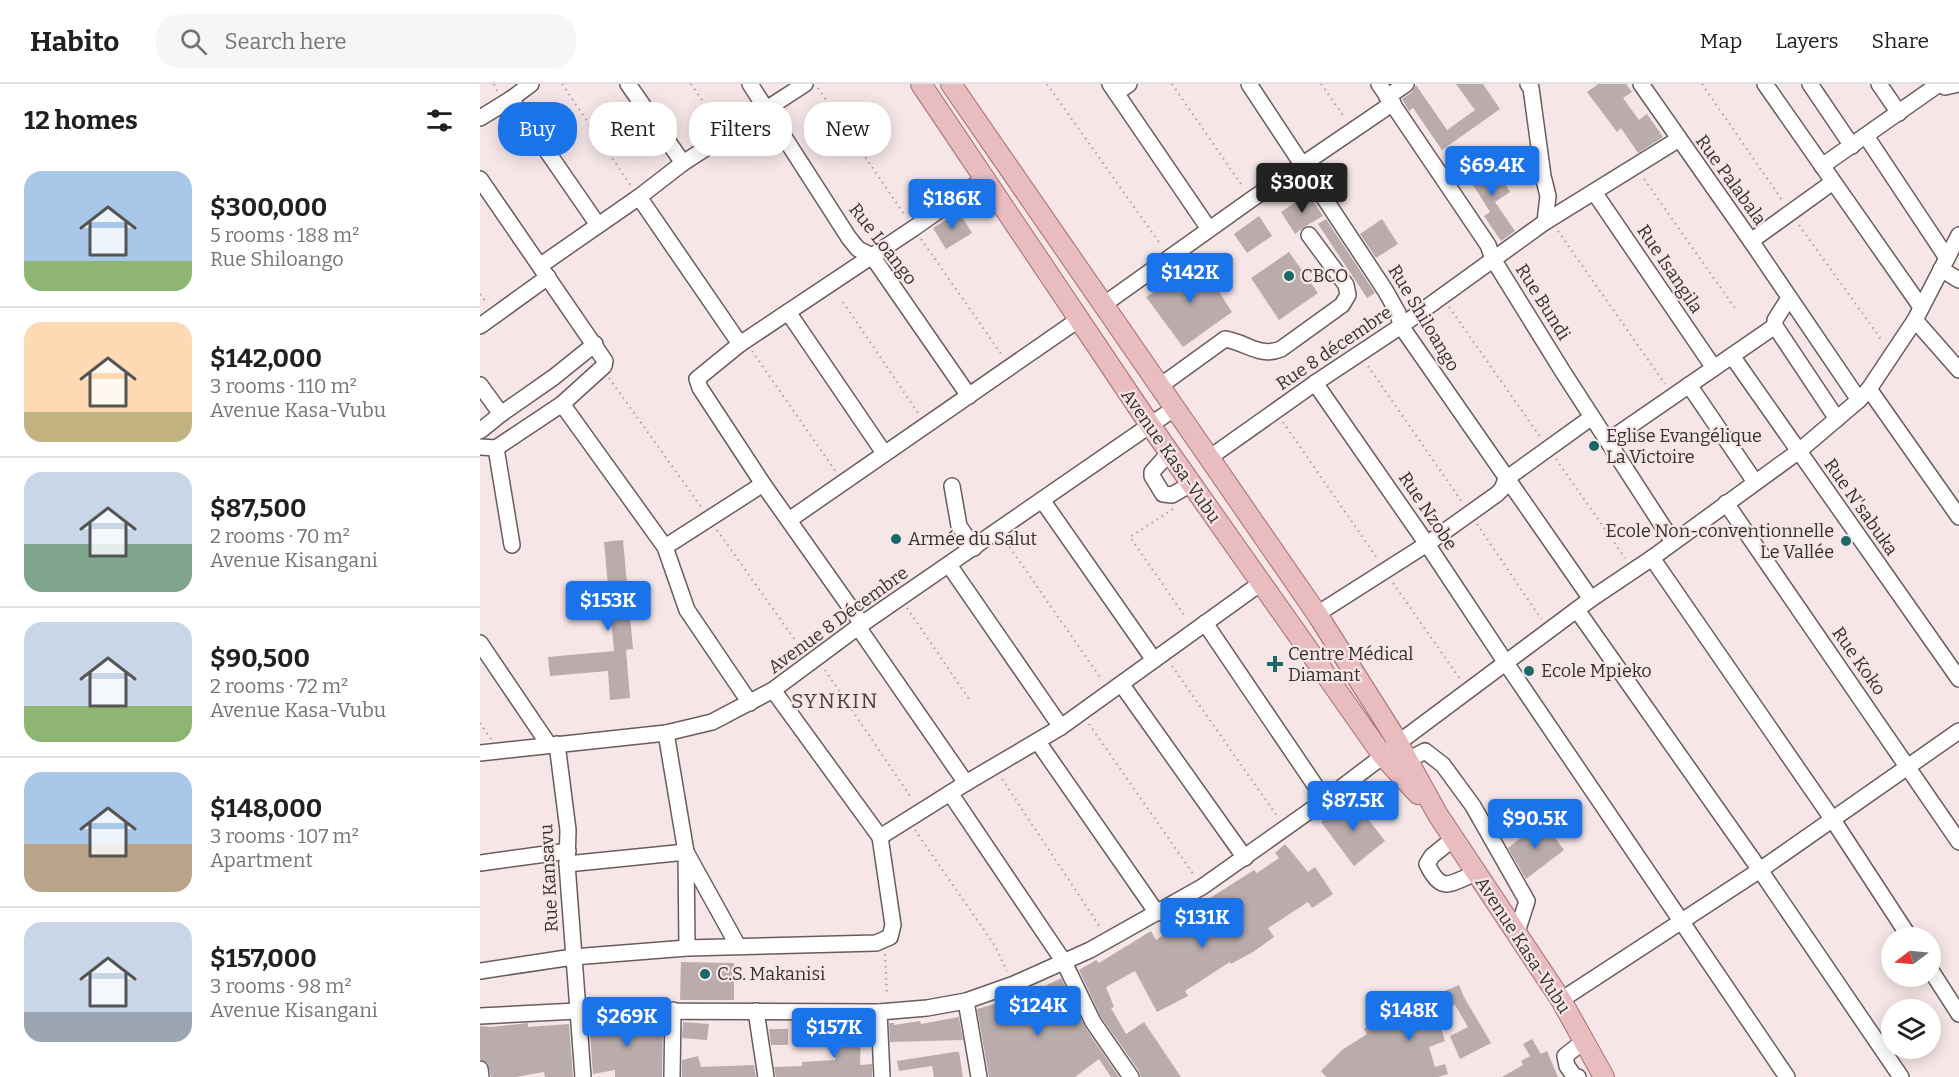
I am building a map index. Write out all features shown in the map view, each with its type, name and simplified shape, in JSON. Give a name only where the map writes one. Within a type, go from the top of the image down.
[{"type":"main road","name":"Avenue Kasa-Vubu","points":[[921,84],[1194,489],[1383,756],[1438,816]]},
{"type":"main road","name":"Avenue Kasa-Vubu","points":[[951,84],[1317,614],[1398,743],[1438,816],[1560,1000],[1600,1074]]},
{"type":"street","points":[[480,118],[531,84]]},
{"type":"street","points":[[628,84],[683,163]]},
{"type":"street","name":"Rue Loango","points":[[750,84],[762,102]]},
{"type":"street","points":[[778,102],[805,84]]},
{"type":"street","points":[[1129,84],[1113,89],[1209,229]]},
{"type":"street","name":"Rue Shiloango","points":[[1249,84],[1384,290],[1398,314],[1401,326],[1591,599]]},
{"type":"street","points":[[1103,304],[1353,130],[1386,95],[1406,84]]},
{"type":"street","name":"Rue Palabala","points":[[1641,84],[1789,298],[1959,517]]},
{"type":"street","points":[[1765,84],[1833,182],[1918,313],[1959,370]]},
{"type":"street","points":[[1810,84],[1852,146]]},
{"type":"street","points":[[1879,84],[1899,113]]},
{"type":"street","points":[[1822,166],[1940,84],[1946,87],[1958,84]]},
{"type":"street","points":[[1532,85],[1543,176],[1548,196],[1547,221]]},
{"type":"street","name":"Rue Bundi","points":[[1386,95],[1488,245],[1493,258],[1592,417],[1673,542]]},
{"type":"street","points":[[511,99],[598,225]]},
{"type":"street","points":[[1866,136],[1944,264],[1959,280]]},
{"type":"street","name":"Rue 8 décembre","points":[[1209,458],[1315,382],[1401,326],[1547,221],[1679,139]]},
{"type":"street","name":"Rue Loango","points":[[792,148],[849,238],[858,249],[872,256],[969,396]]},
{"type":"street","points":[[480,326],[598,225],[694,156]]},
{"type":"street","points":[[966,783],[763,484],[697,384],[697,379],[742,342],[985,178]]},
{"type":"street","points":[[480,179],[605,358],[604,366],[562,404],[496,448],[480,447]]},
{"type":"street","points":[[1751,241],[1833,182]]},
{"type":"street","name":"Rue Isangila","points":[[1594,192],[1714,368]]},
{"type":"street","points":[[639,197],[742,342]]},
{"type":"street","points":[[1160,386],[1225,339],[1237,341],[1263,352],[1272,352],[1281,349],[1342,305],[1348,295],[1346,285],[1309,235]]},
{"type":"street","points":[[480,1016],[577,1011],[883,1011],[927,1008],[966,1001],[1014,984],[1108,939],[1202,887],[1245,858],[1591,599],[1799,452],[1864,394],[1918,313],[1959,235]]},
{"type":"street","points":[[1789,298],[1775,321],[1775,326],[1837,419]]},
{"type":"street","points":[[788,312],[884,453]]},
{"type":"street","points":[[789,520],[1078,320]]},
{"type":"street","points":[[1608,441],[1775,326]]},
{"type":"street","points":[[480,431],[554,378],[595,344]]},
{"type":"street","name":"Rue N'sabuka","points":[[1732,356],[1959,679]]},
{"type":"street","name":"Rue Nzobe","points":[[1315,382],[1787,1077]]},
{"type":"street","points":[[480,385],[501,414]]},
{"type":"street","points":[[1689,385],[1755,482]]},
{"type":"street","points":[[562,404],[665,547],[687,610],[750,703]]},
{"type":"street","name":"Avenue 8 Décembre","points":[[480,753],[666,732],[712,722],[773,690],[860,626],[1175,408]]},
{"type":"street","points":[[1317,614],[1427,544],[1502,489],[1506,479],[1592,417]]},
{"type":"street","points":[[496,448],[512,545]]},
{"type":"street","points":[[1169,453],[1152,472],[1163,494],[1172,495],[1194,489]]},
{"type":"street","points":[[665,547],[763,484]]},
{"type":"street","points":[[952,486],[959,526],[974,548]]},
{"type":"street","points":[[1042,500],[1159,657]]},
{"type":"street","name":"Rue Koko","points":[[1726,503],[1959,842]]},
{"type":"street","points":[[1652,558],[1833,820],[1903,927]]},
{"type":"street","points":[[949,565],[1061,727]]},
{"type":"street","points":[[880,837],[1061,727],[1261,583]]},
{"type":"street","points":[[1577,610],[1760,870],[1901,1077]]},
{"type":"street","points":[[1200,627],[1325,800]]},
{"type":"street","name":"Rue Kansavu","points":[[480,643],[553,744],[568,830],[573,957],[583,1077]]},
{"type":"street","points":[[1116,688],[1245,858]]},
{"type":"street","points":[[480,971],[573,957],[687,948],[876,943],[890,937],[893,925],[880,837],[773,690]]},
{"type":"street","points":[[1560,1000],[1760,870],[1959,731]]},
{"type":"street","points":[[666,732],[686,852],[687,948]]},
{"type":"street","points":[[1038,742],[1157,913]]},
{"type":"street","points":[[1408,760],[1425,751],[1443,765],[1473,806],[1527,901],[1517,932]]},
{"type":"street","points":[[950,793],[1064,962],[1093,1022],[1131,1077]]},
{"type":"street","points":[[1453,839],[1432,856],[1427,864],[1433,877],[1439,883],[1446,885],[1476,873]]},
{"type":"street","points":[[480,864],[686,852]]},
{"type":"street","points":[[686,852],[738,946]]},
{"type":"street","points":[[1941,986],[1959,1014]]},
{"type":"street","points":[[966,1001],[979,1077]]},
{"type":"street","points":[[672,1077],[673,1010]]},
{"type":"street","points":[[756,1011],[766,1077]]},
{"type":"street","points":[[882,1077],[883,1011]]},
{"type":"street","points":[[1584,1041],[1565,1056],[1567,1065],[1574,1076],[1600,1074]]},
{"type":"street","points":[[480,1069],[481,1077]]},
{"type":"path","points":[[562,84],[639,197]]},
{"type":"path","points":[[691,84],[704,102]]},
{"type":"path","points":[[1047,84],[1169,258]]},
{"type":"path","points":[[1172,84],[1252,199]]},
{"type":"path","points":[[1321,84],[1353,130]]},
{"type":"path","points":[[1635,167],[1737,310]]},
{"type":"path","points":[[1547,221],[1673,396]]},
{"type":"path","points":[[1442,296],[1633,570]]},
{"type":"path","points":[[843,302],[926,425]]},
{"type":"path","points":[[742,342],[842,482]]},
{"type":"path","points":[[1359,354],[1549,631]]},
{"type":"path","points":[[1276,411],[1468,691]]},
{"type":"path","points":[[1194,489],[1130,537],[1200,627]]},
{"type":"path","points":[[999,531],[1116,688]]},
{"type":"path","points":[[901,598],[971,702]]},
{"type":"path","points":[[1159,657],[1285,828]]},
{"type":"path","points":[[817,658],[921,811]]},
{"type":"path","points":[[1081,713],[1202,887]]},
{"type":"path","points":[[994,767],[1108,939]]},
{"type":"path","points":[[907,820],[995,946],[1014,984]]},
{"type":"path","points":[[883,1011],[884,941]]},
{"type":"building","points":[[1456,84],[1483,84],[1500,109],[1442,150],[1413,108],[1409,111],[1402,99],[1412,92],[1416,85],[1447,130],[1475,110]]},
{"type":"building","points":[[1598,84],[1626,84],[1632,92],[1623,98],[1639,120],[1647,114],[1663,137],[1638,153],[1621,128],[1617,132],[1587,92]]},
{"type":"building","points":[[1490,160],[1510,192],[1495,202],[1515,231],[1501,241],[1484,216],[1490,212],[1467,175]]},
{"type":"building","points":[[1308,194],[1323,216],[1295,234],[1281,212]]},
{"type":"building","points":[[959,212],[972,233],[946,249],[933,228]]},
{"type":"building","points":[[1259,216],[1272,236],[1247,253],[1234,234]]},
{"type":"building","name":"CBCO","points":[[1326,219],[1375,293],[1367,298],[1318,224]]},
{"type":"building","points":[[1382,219],[1398,244],[1376,258],[1360,234]]},
{"type":"building","name":"CBCO","points":[[1289,252],[1318,293],[1279,320],[1251,278]]},
{"type":"building","points":[[1200,262],[1232,312],[1183,347],[1146,297]]},
{"type":"building","points":[[623,540],[633,649],[626,650],[630,698],[610,700],[608,671],[550,676],[548,657],[614,651],[604,542]]},
{"type":"building","points":[[1352,798],[1385,841],[1354,866],[1321,822]]},
{"type":"building","points":[[1543,821],[1564,850],[1526,879],[1508,848]]},
{"type":"building","points":[[1285,844],[1308,872],[1315,867],[1333,894],[1312,908],[1308,902],[1268,928],[1274,937],[1253,952],[1231,964],[1230,962],[1185,991],[1188,996],[1157,1012],[1135,971],[1106,987],[1114,1007],[1111,1008],[1126,1034],[1144,1022],[1181,1077],[1141,1077],[1101,1017],[1079,970],[1096,960],[1099,963],[1151,931],[1156,940],[1189,918],[1187,916],[1208,902],[1207,900],[1254,870],[1257,873],[1279,858],[1275,853]]},
{"type":"building","points":[[681,962],[734,963],[734,1000],[680,1000]]},
{"type":"building","points":[[1061,978],[1085,1027],[1119,1077],[1111,1077],[1099,1059],[1075,1077],[989,1077],[977,1009],[1019,997],[1021,1001],[1046,994],[1043,987]]},
{"type":"building","points":[[1459,985],[1491,1043],[1460,1059],[1450,1036],[1468,1027],[1455,1005],[1436,1012],[1445,1041],[1429,1047],[1435,1067],[1445,1064],[1448,1074],[1438,1077],[1326,1077],[1321,1071],[1342,1050],[1367,1034],[1364,1029],[1378,1018],[1431,1000],[1430,997]]},
{"type":"building","points":[[959,1017],[963,1040],[890,1042],[889,1023],[894,1023],[894,1025],[920,1021],[921,1024]]},
{"type":"building","points":[[589,1021],[663,1023],[662,1077],[615,1077],[615,1070],[593,1074]]},
{"type":"building","points":[[683,1022],[709,1024],[707,1040],[682,1038]]},
{"type":"building","points":[[528,1023],[528,1027],[569,1024],[573,1077],[545,1077],[544,1072],[516,1077],[491,1077],[488,1064],[480,1059],[480,1026]]},
{"type":"building","points":[[830,1026],[861,1028],[860,1065],[872,1064],[872,1077],[776,1077],[774,1067],[802,1066],[802,1062],[835,1060],[835,1045],[830,1045]]},
{"type":"building","points":[[769,1029],[788,1029],[788,1045],[771,1045]]},
{"type":"building","points":[[1532,1039],[1541,1054],[1547,1051],[1558,1077],[1502,1077],[1523,1065],[1521,1061],[1530,1056],[1523,1044]]},
{"type":"building","points":[[959,1052],[963,1077],[934,1077],[932,1066],[899,1071],[897,1061]]},
{"type":"building","points":[[698,1056],[701,1067],[754,1065],[756,1077],[682,1077],[682,1060]]},
{"type":"place","name":"CBCO","points":[[1289,276]]},
{"type":"place","name":"Eglise Evangélique La Victoire","points":[[1594,446]]},
{"type":"place","name":"Armée du Salut","points":[[896,539]]},
{"type":"place","name":"Ecole Non-conventionnelle Le Vallée","points":[[1846,541]]},
{"type":"place","name":"Centre Médical Diamant","points":[[1275,664]]},
{"type":"place","name":"Ecole Mpieko","points":[[1529,671]]},
{"type":"place","name":"C.S. Makanisi","points":[[705,974]]},
{"type":"district","name":"SYNKIN","points":[[835,701]]}]
